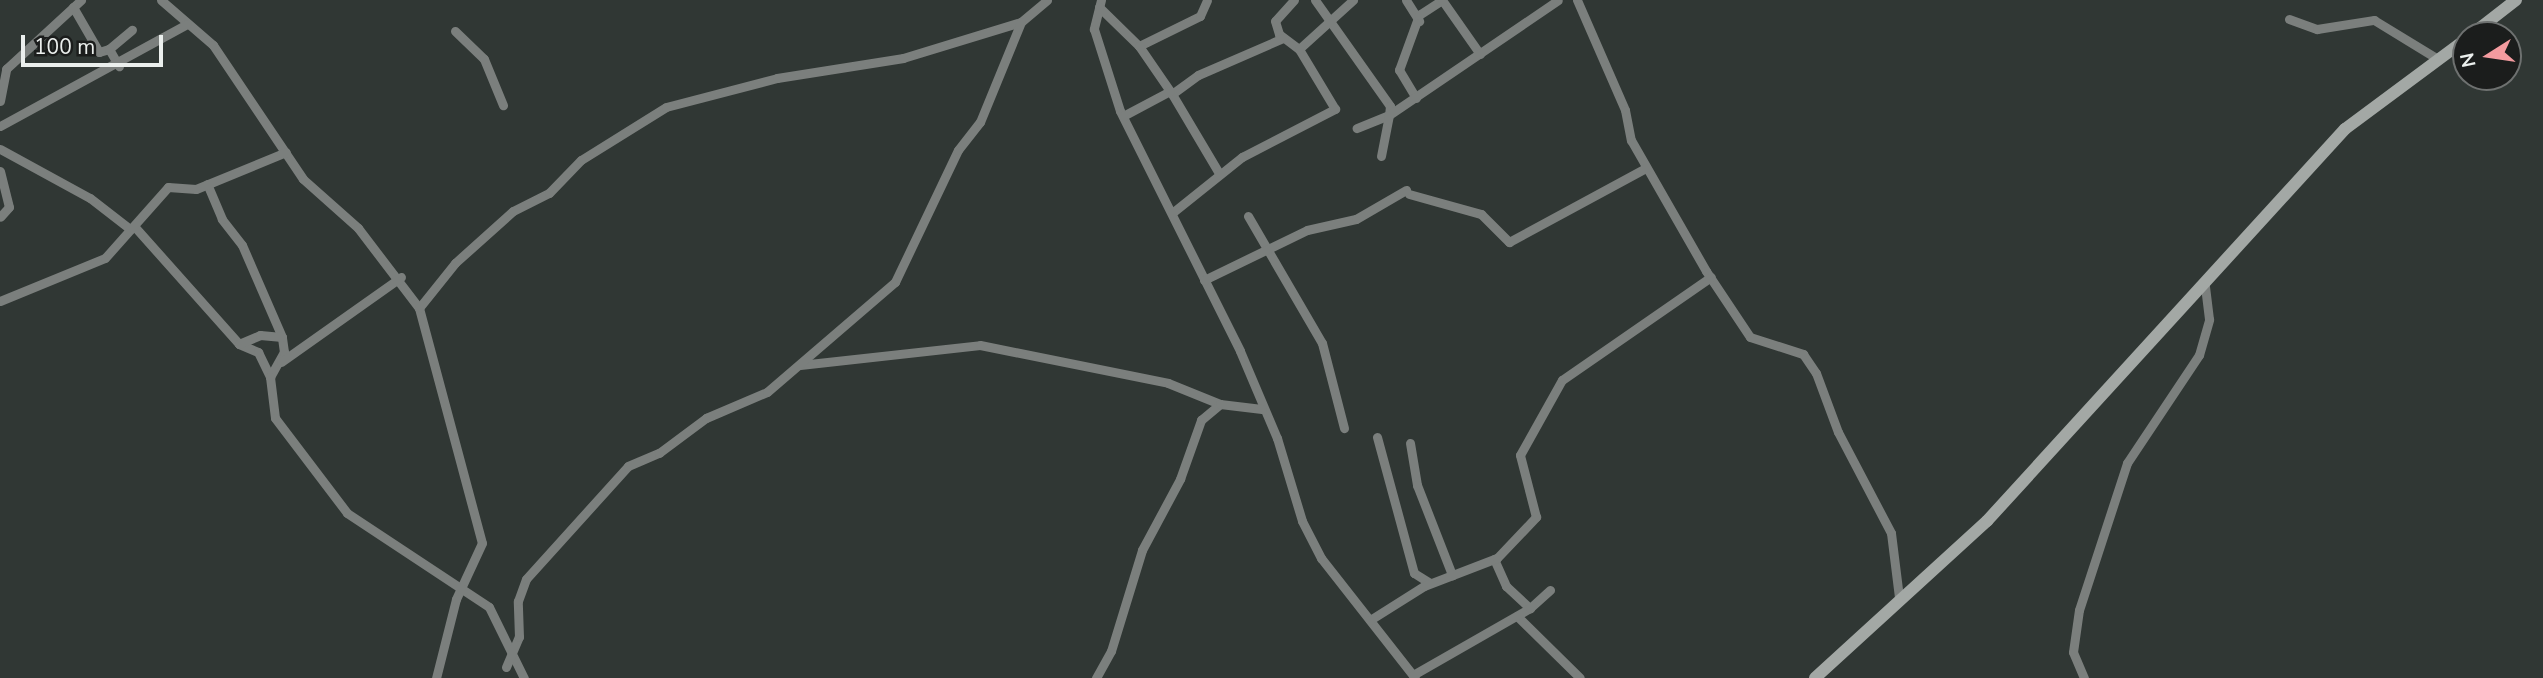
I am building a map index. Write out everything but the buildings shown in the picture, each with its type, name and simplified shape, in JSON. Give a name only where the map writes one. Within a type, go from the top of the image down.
[{"type":"main road","points":[[2489,21],[2516,0]]},
{"type":"main road","points":[[1815,678],[1899,597],[1987,520],[2345,129],[2452,49]]},
{"type":"street","points":[[0,101],[6,69],[81,0]]},
{"type":"street","points":[[161,0],[229,66],[303,179],[401,277],[419,308],[482,542],[460,590],[436,678]]},
{"type":"street","points":[[419,308],[455,263],[513,211],[549,193],[581,160],[666,107],[777,78],[903,58],[1021,22],[1047,0]]},
{"type":"street","points":[[1139,46],[1200,16],[1207,0]]},
{"type":"street","points":[[1172,213],[1219,173],[1335,109],[1299,48],[1283,38],[1275,21],[1294,0]]},
{"type":"street","points":[[1315,0],[1390,106],[1381,156]]},
{"type":"street","points":[[1328,19],[1353,0]]},
{"type":"street","points":[[1406,0],[1419,21]]},
{"type":"street","points":[[1416,98],[1399,70],[1419,21],[1442,0],[1480,54]]},
{"type":"street","points":[[1356,128],[1389,115],[1416,98],[1558,0]]},
{"type":"street","points":[[1577,0],[1646,168],[1710,277],[1750,337],[1802,354],[1816,373],[1838,432],[1891,533],[1899,597]]},
{"type":"street","points":[[1100,4],[1139,46],[1171,92],[1219,173]]},
{"type":"street","points":[[1100,4],[1099,51],[1123,116],[1205,280],[1262,409],[1308,533],[1370,620],[1414,676],[1530,608],[1550,590]]},
{"type":"street","points":[[73,7],[99,52],[109,49],[132,30]]},
{"type":"street","points":[[1299,48],[1328,27],[1328,19]]},
{"type":"street","points":[[2290,19],[2317,29],[2374,20],[2438,59]]},
{"type":"street","points":[[503,678],[512,656],[526,579],[628,466],[659,453],[706,418],[767,392],[895,282],[913,255],[958,150],[985,112],[1021,22]]},
{"type":"street","points":[[0,126],[119,66],[187,24]]},
{"type":"street","points":[[455,31],[484,59],[503,105]]},
{"type":"street","points":[[1123,116],[1198,75],[1283,38]]},
{"type":"street","points":[[109,49],[119,66]]},
{"type":"street","points":[[0,149],[134,224],[239,344],[258,352],[270,377],[275,418],[347,513],[489,607],[523,674]]},
{"type":"street","points":[[0,301],[105,258],[168,187],[207,184],[286,152]]},
{"type":"street","points":[[1205,280],[1264,248],[1307,230],[1356,219],[1408,192],[1481,215],[1509,242],[1646,168]]},
{"type":"street","points":[[0,171],[9,207],[0,217]]},
{"type":"street","points":[[207,184],[222,219],[242,245],[282,337],[281,362]]},
{"type":"street","points":[[1248,216],[1264,248],[1322,343],[1345,428]]},
{"type":"street","points":[[270,377],[281,362],[401,277]]},
{"type":"street","points":[[1370,620],[1430,583],[1494,559],[1536,517],[1520,455],[1562,380],[1710,277]]},
{"type":"street","points":[[2084,678],[2073,652],[2079,610],[2127,463],[2199,355],[2209,319],[2204,281]]},
{"type":"street","points":[[239,344],[260,335],[282,337]]},
{"type":"street","points":[[798,366],[980,345],[1168,383],[1220,404],[1262,409]]},
{"type":"street","points":[[1096,678],[1111,651],[1142,550],[1180,479],[1201,420],[1220,404]]},
{"type":"street","points":[[1377,436],[1414,573],[1430,583]]},
{"type":"street","points":[[1410,443],[1417,485],[1452,575]]},
{"type":"street","points":[[1494,559],[1506,586],[1530,608]]},
{"type":"street","points":[[1517,616],[1580,678]]},
{"type":"street","points":[[506,667],[523,674]]}]
